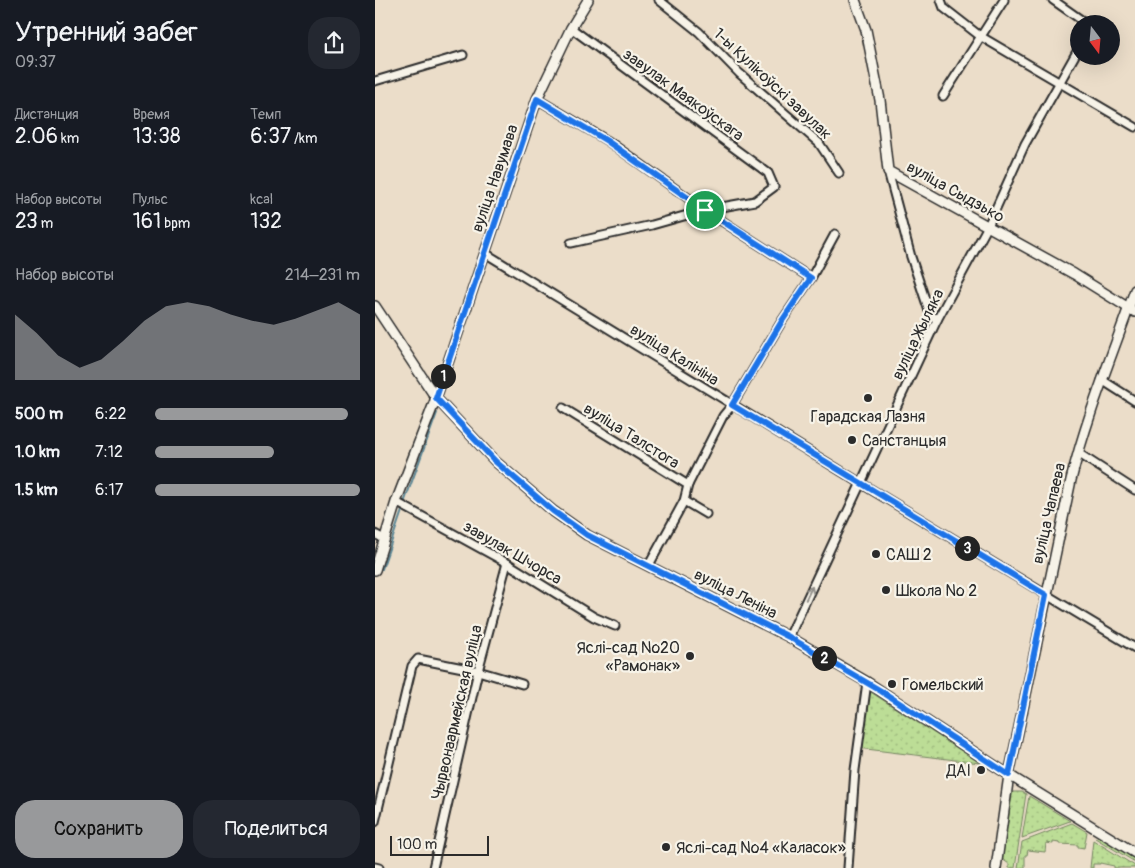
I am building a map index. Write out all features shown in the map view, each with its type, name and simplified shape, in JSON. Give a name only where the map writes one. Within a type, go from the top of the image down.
[{"type":"street","name":"вуліца Навумава","points":[[375,570],[396,502],[436,398],[537,99],[571,28],[588,0]]},
{"type":"street","name":"1-ы Кулікоўскі завулак","points":[[659,0],[699,32],[739,73],[819,143],[839,173]]},
{"type":"street","name":"вуліца Сыдзько","points":[[855,0],[866,30],[880,100],[888,171],[1074,274],[1132,310]]},
{"type":"street","points":[[941,0],[944,8],[980,36],[1135,127]]},
{"type":"street","points":[[943,96],[1004,0]]},
{"type":"street","points":[[1053,0],[1074,15]]},
{"type":"street","name":"завулак Маякоўскага","points":[[571,28],[767,173],[774,187],[755,201],[705,210]]},
{"type":"street","points":[[375,81],[463,55]]},
{"type":"street","name":"вуліца Жыляка","points":[[789,637],[937,320],[988,226],[1025,144],[1070,63]]},
{"type":"street","points":[[537,99],[607,141],[705,210],[811,278]]},
{"type":"street","points":[[888,171],[911,257],[930,314],[937,320]]},
{"type":"street","points":[[571,243],[652,225],[705,210]]},
{"type":"street","points":[[649,566],[684,501],[688,485],[723,416],[732,405],[782,321],[811,278],[835,234]]},
{"type":"street","name":"вуліца Калініна","points":[[485,252],[732,405],[1135,648]]},
{"type":"street","name":"вуліца Чапаева","points":[[995,868],[1009,775],[1077,453],[1102,380],[1132,310],[1135,290]]},
{"type":"street","name":"вуліца Леніна","points":[[375,306],[436,398],[496,462],[553,511],[587,535],[789,637],[867,682],[1009,775],[1135,853]]},
{"type":"street","points":[[1102,380],[1135,401]]},
{"type":"street","name":"вуліца Талстога","points":[[563,408],[688,485]]},
{"type":"street","points":[[1077,453],[1135,490]]},
{"type":"street","points":[[684,501],[706,514]]},
{"type":"street","name":"завулак Шчорса","points":[[396,502],[507,562],[594,617],[615,626]]},
{"type":"street","points":[[375,534],[384,539]]},
{"type":"street","name":"Чырвонаармейская вуліца","points":[[433,868],[478,671],[507,562]]},
{"type":"street","points":[[375,822],[412,666],[418,659],[478,671],[522,684]]},
{"type":"street","points":[[848,868],[855,770],[867,682]]},
{"type":"street","points":[[375,867],[379,868]]},
{"type":"green space","points":[[866,689],[980,763],[858,748]]},
{"type":"green space","points":[[1013,792],[1026,794],[1015,868],[1009,868],[1009,864],[1002,859]]},
{"type":"green space","points":[[1029,796],[1070,821],[1022,838]]},
{"type":"green space","points":[[1072,823],[1087,832],[1084,848],[1078,847],[1078,845],[1046,843],[1045,852],[1028,850],[1027,855],[1025,855],[1025,868],[1018,868],[1022,842]]},
{"type":"green space","points":[[1098,837],[1135,858],[1135,862],[1095,838]]},
{"type":"green space","points":[[1093,840],[1135,866],[1135,868],[1114,868],[1114,866],[1100,863],[1093,864],[1093,868],[1090,868]]},
{"type":"waterway","points":[[404,503],[437,413]]},
{"type":"waterway","points":[[380,568],[382,569],[403,508]]},
{"type":"place","name":"Гарадская Лазня","points":[[868,398]]},
{"type":"place","name":"Санстанцыя","points":[[852,440]]},
{"type":"place","name":"САШ 2","points":[[876,554]]},
{"type":"place","name":"Школа № 2","points":[[886,590]]},
{"type":"place","name":"Яслі-сад №20 «Рамонак»","points":[[690,656]]},
{"type":"place","name":"Гомельский","points":[[892,684]]},
{"type":"place","name":"ДАІ","points":[[981,770]]},
{"type":"place","name":"Яслі-сад №4 «Каласок»","points":[[666,847]]},
{"type":"route","points":[[537,99],[607,141],[705,210],[811,278],[782,321],[732,405],[1046,595],[1009,775],[867,682],[789,637],[587,535],[553,511],[496,462],[436,398],[537,99]]}]
